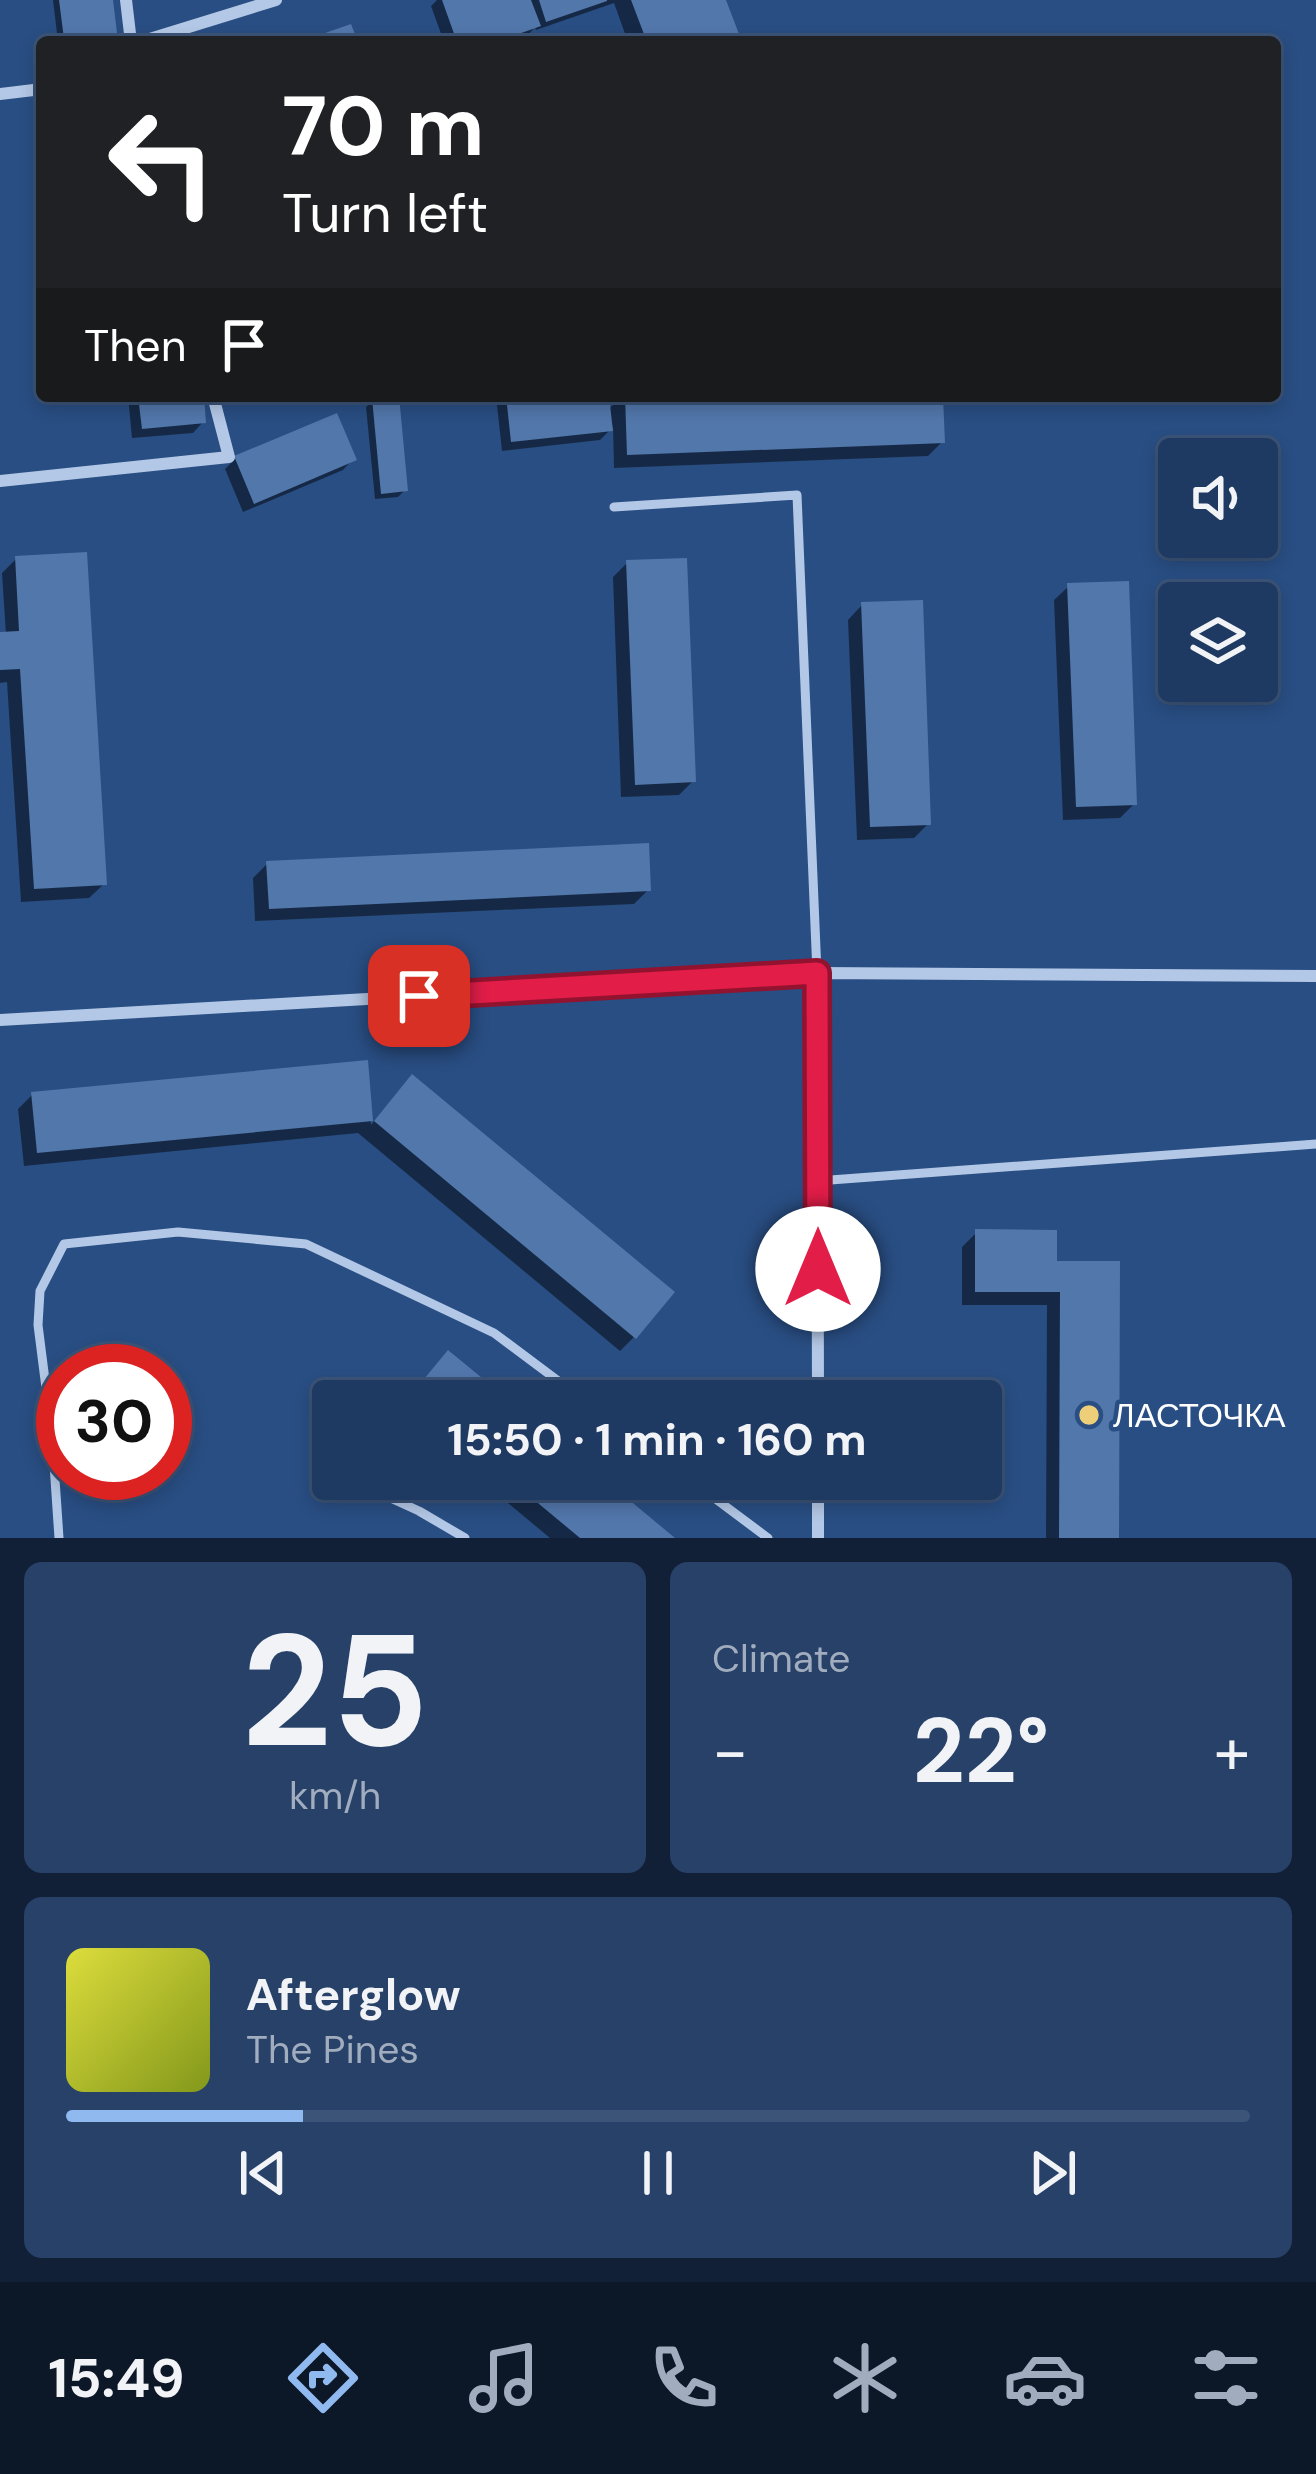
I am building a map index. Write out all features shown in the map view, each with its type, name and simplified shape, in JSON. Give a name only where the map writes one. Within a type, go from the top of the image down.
[{"type":"street","points":[[126,0],[134,36]]},
{"type":"street","points":[[155,36],[276,0]]},
{"type":"street","points":[[0,94],[36,90]]},
{"type":"street","points":[[0,481],[230,457],[215,402]]},
{"type":"street","points":[[817,973],[818,1380]]},
{"type":"street","points":[[0,1020],[817,973],[1316,976]]},
{"type":"street","points":[[818,1500],[818,1538]]},
{"type":"lane","points":[[614,507],[796,495],[817,973]]},
{"type":"lane","points":[[817,1181],[1316,1144]]},
{"type":"lane","points":[[59,1538],[38,1325],[40,1291],[64,1244],[178,1232],[306,1244],[494,1333],[557,1380]]},
{"type":"lane","points":[[395,1500],[465,1538]]},
{"type":"lane","points":[[717,1500],[768,1538]]},
{"type":"building","points":[[59,0],[113,0],[117,33],[64,36]]},
{"type":"building","points":[[442,0],[531,0],[541,26],[513,36],[455,36]]},
{"type":"building","points":[[539,0],[607,0],[607,1],[546,22]]},
{"type":"building","points":[[631,0],[726,0],[740,36],[645,36]]},
{"type":"building","points":[[351,24],[356,36],[316,36]]},
{"type":"building","points":[[139,402],[204,402],[206,423],[142,429]]},
{"type":"building","points":[[372,402],[400,402],[408,491],[381,494]]},
{"type":"building","points":[[507,402],[610,402],[613,431],[511,442]]},
{"type":"building","points":[[625,402],[943,402],[945,443],[627,455]]},
{"type":"building","points":[[337,413],[357,460],[254,504],[234,456]]},
{"type":"building","points":[[87,552],[107,885],[34,889],[20,669],[0,670],[0,632],[19,631],[15,556]]},
{"type":"building","points":[[687,558],[696,782],[635,785],[626,560]]},
{"type":"building","points":[[1129,581],[1137,805],[1076,807],[1067,583]]},
{"type":"building","points":[[923,600],[931,825],[870,827],[861,602]]},
{"type":"building","points":[[649,843],[651,891],[269,909],[266,861]]},
{"type":"building","points":[[368,1060],[373,1121],[37,1153],[31,1092]]},
{"type":"building","points":[[412,1074],[675,1292],[636,1339],[374,1121]]},
{"type":"building","name":"ЛАСТОЧКА","points":[[975,1229],[1057,1230],[1057,1261],[1120,1261],[1119,1538],[1059,1538],[1060,1292],[975,1292]]},
{"type":"building","points":[[448,1350],[484,1380],[423,1380]]},
{"type":"building","points":[[534,1500],[629,1500],[675,1538],[580,1538]]},
{"type":"place","name":"ЛАСТОЧКА","points":[[1089,1415]]},
{"type":"route","points":[[419,996],[817,973],[818,1269]]}]
